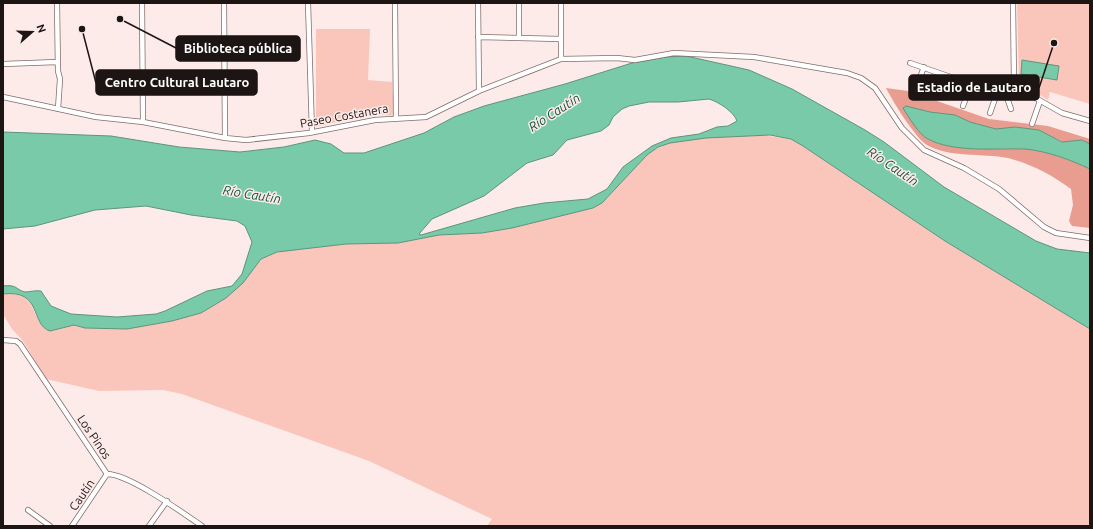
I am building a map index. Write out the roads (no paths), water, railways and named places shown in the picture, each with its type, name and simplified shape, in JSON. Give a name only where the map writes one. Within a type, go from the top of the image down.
[{"type":"street","points":[[57,3],[57,62],[60,79],[58,109]]},
{"type":"street","points":[[142,3],[143,122]]},
{"type":"street","points":[[224,3],[225,138]]},
{"type":"street","points":[[308,3],[312,132]]},
{"type":"street","points":[[395,3],[396,118]]},
{"type":"street","points":[[478,3],[479,91]]},
{"type":"street","points":[[519,3],[519,38]]},
{"type":"street","points":[[561,3],[561,59],[617,58],[635,60],[674,53],[754,57],[851,74],[866,81],[875,88],[902,128],[924,150],[964,168],[999,189],[1044,227],[1056,233],[1090,238]]},
{"type":"street","points":[[910,63],[997,93],[1006,95],[1012,92],[1014,84],[1013,3]]},
{"type":"street","points":[[478,37],[561,39]]},
{"type":"street","name":"Paseo Costanera","points":[[3,97],[96,117],[143,122],[225,138],[246,140],[312,132],[375,120],[426,117],[479,91],[561,59]]},
{"type":"street","points":[[3,64],[57,62]]},
{"type":"street","points":[[916,88],[924,67]]},
{"type":"street","points":[[939,96],[947,76]]},
{"type":"street","points":[[963,106],[971,84]]},
{"type":"street","points":[[1014,84],[1018,88],[1062,113],[1090,120]]},
{"type":"street","points":[[990,113],[997,93]]},
{"type":"street","points":[[1006,95],[1011,109]]},
{"type":"street","points":[[1032,124],[1040,101]]},
{"type":"street","name":"Los Pinos","points":[[3,340],[16,341],[20,344],[108,474],[114,474],[125,479],[167,501],[202,526]]},
{"type":"street","name":"Cautín","points":[[72,526],[108,474]]},
{"type":"street","points":[[148,526],[167,501]]},
{"type":"street","points":[[28,510],[50,526]]},
{"type":"water","name":"Río Cautín","points":[[686,56],[749,70],[792,89],[865,130],[884,142],[944,187],[1036,241],[1057,249],[1090,253],[1090,329],[945,241],[803,146],[791,139],[770,135],[706,138],[670,143],[658,147],[647,155],[602,203],[593,208],[512,228],[482,233],[439,235],[398,243],[346,244],[277,252],[261,259],[243,283],[226,298],[201,313],[172,321],[127,329],[85,328],[74,325],[50,331],[40,322],[34,308],[24,297],[16,294],[3,294],[3,286],[14,286],[25,292],[41,291],[51,306],[71,314],[117,317],[156,314],[207,291],[232,286],[242,274],[252,242],[245,226],[237,221],[191,215],[146,206],[95,210],[35,226],[3,229],[3,132],[111,136],[179,147],[240,152],[284,147],[315,140],[331,144],[344,153],[364,153],[424,133],[454,117],[484,106],[565,84],[632,63],[666,57]],"holes":[[[713,100],[733,114],[737,121],[728,126],[717,127],[699,134],[671,138],[652,146],[623,167],[607,189],[588,199],[544,203],[515,208],[421,235],[419,234],[432,219],[484,196],[527,163],[553,155],[567,140],[601,131],[609,125],[613,117],[622,109],[649,102]]]},
{"type":"water","points":[[1022,60],[1059,66],[1057,80],[1021,74]]},
{"type":"water","points":[[906,106],[930,112],[955,115],[970,122],[996,129],[1015,127],[1039,130],[1062,142],[1082,140],[1090,144],[1090,169],[1059,156],[1033,150],[975,149],[938,143],[928,139],[917,130],[903,108]]},
{"type":"place","name":"Biblioteca pública","points":[[120,19]]},
{"type":"place","name":"Centro Cultural Lautaro","points":[[82,29]]},
{"type":"place","name":"Estadio de Lautaro","points":[[1054,43]]}]
